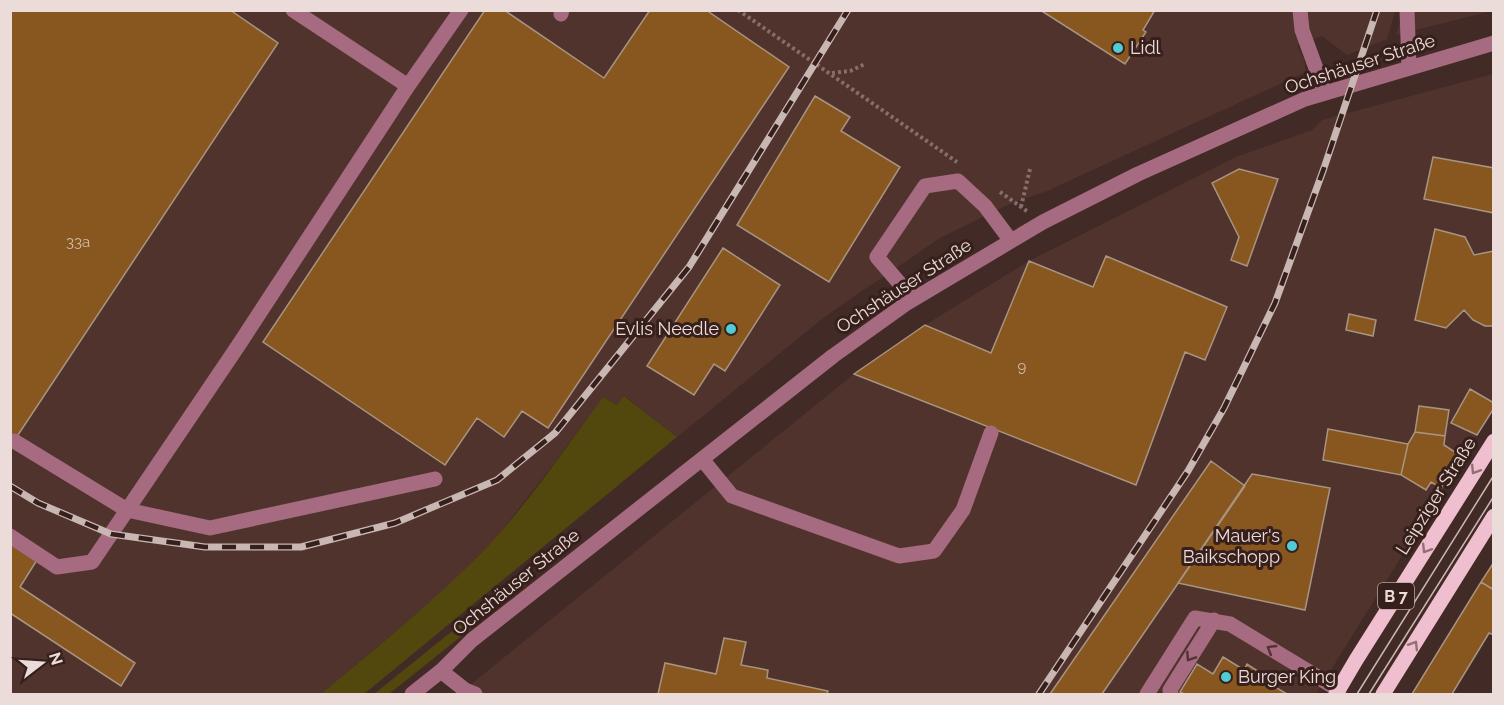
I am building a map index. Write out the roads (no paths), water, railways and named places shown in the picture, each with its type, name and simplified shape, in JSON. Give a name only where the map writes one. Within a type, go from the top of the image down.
[{"type":"main road","name":"Leipziger Straße","points":[[1338,692],[1494,441]]},
{"type":"main road","name":"B 7","points":[[1383,694],[1494,516]]},
{"type":"street","points":[[293,10],[408,86]]},
{"type":"street","points":[[10,536],[57,567],[92,562],[238,346],[408,86],[461,10]]},
{"type":"street","points":[[1300,10],[1302,30],[1325,93]]},
{"type":"street","points":[[1407,10],[1409,68]]},
{"type":"street","name":"Ochshäuser Straße","points":[[412,694],[441,671],[472,640],[833,356],[913,299],[1043,222],[1138,174],[1305,99],[1494,43]]},
{"type":"street","points":[[913,299],[877,257],[925,186],[958,181],[985,206],[1011,241]]},
{"type":"street","points":[[702,459],[732,496],[899,555],[934,551],[963,510],[991,433]]},
{"type":"street","points":[[14,441],[127,510],[210,528],[435,479]]},
{"type":"street","points":[[1147,694],[1195,618],[1230,624],[1338,692]]},
{"type":"street","points":[[1172,694],[1170,690],[1214,620]]},
{"type":"street","points":[[441,671],[465,690],[475,694]]},
{"type":"tram line","points":[[1357,694],[1494,475]]},
{"type":"tram line","points":[[1369,694],[1494,496]]},
{"type":"railway","points":[[10,486],[38,503],[111,534],[205,547],[301,547],[395,523],[497,480],[555,433],[689,267],[848,10]]},
{"type":"railway","points":[[1039,694],[1188,471],[1224,408],[1275,303],[1324,168],[1377,10]]},
{"type":"place","name":"Lidl","points":[[1118,48]]},
{"type":"place","name":"Evlis Needle","points":[[731,329]]},
{"type":"place","name":"Mauer's Baikschopp","points":[[1292,546]]},
{"type":"place","name":"Burger King","points":[[1226,677]]}]
